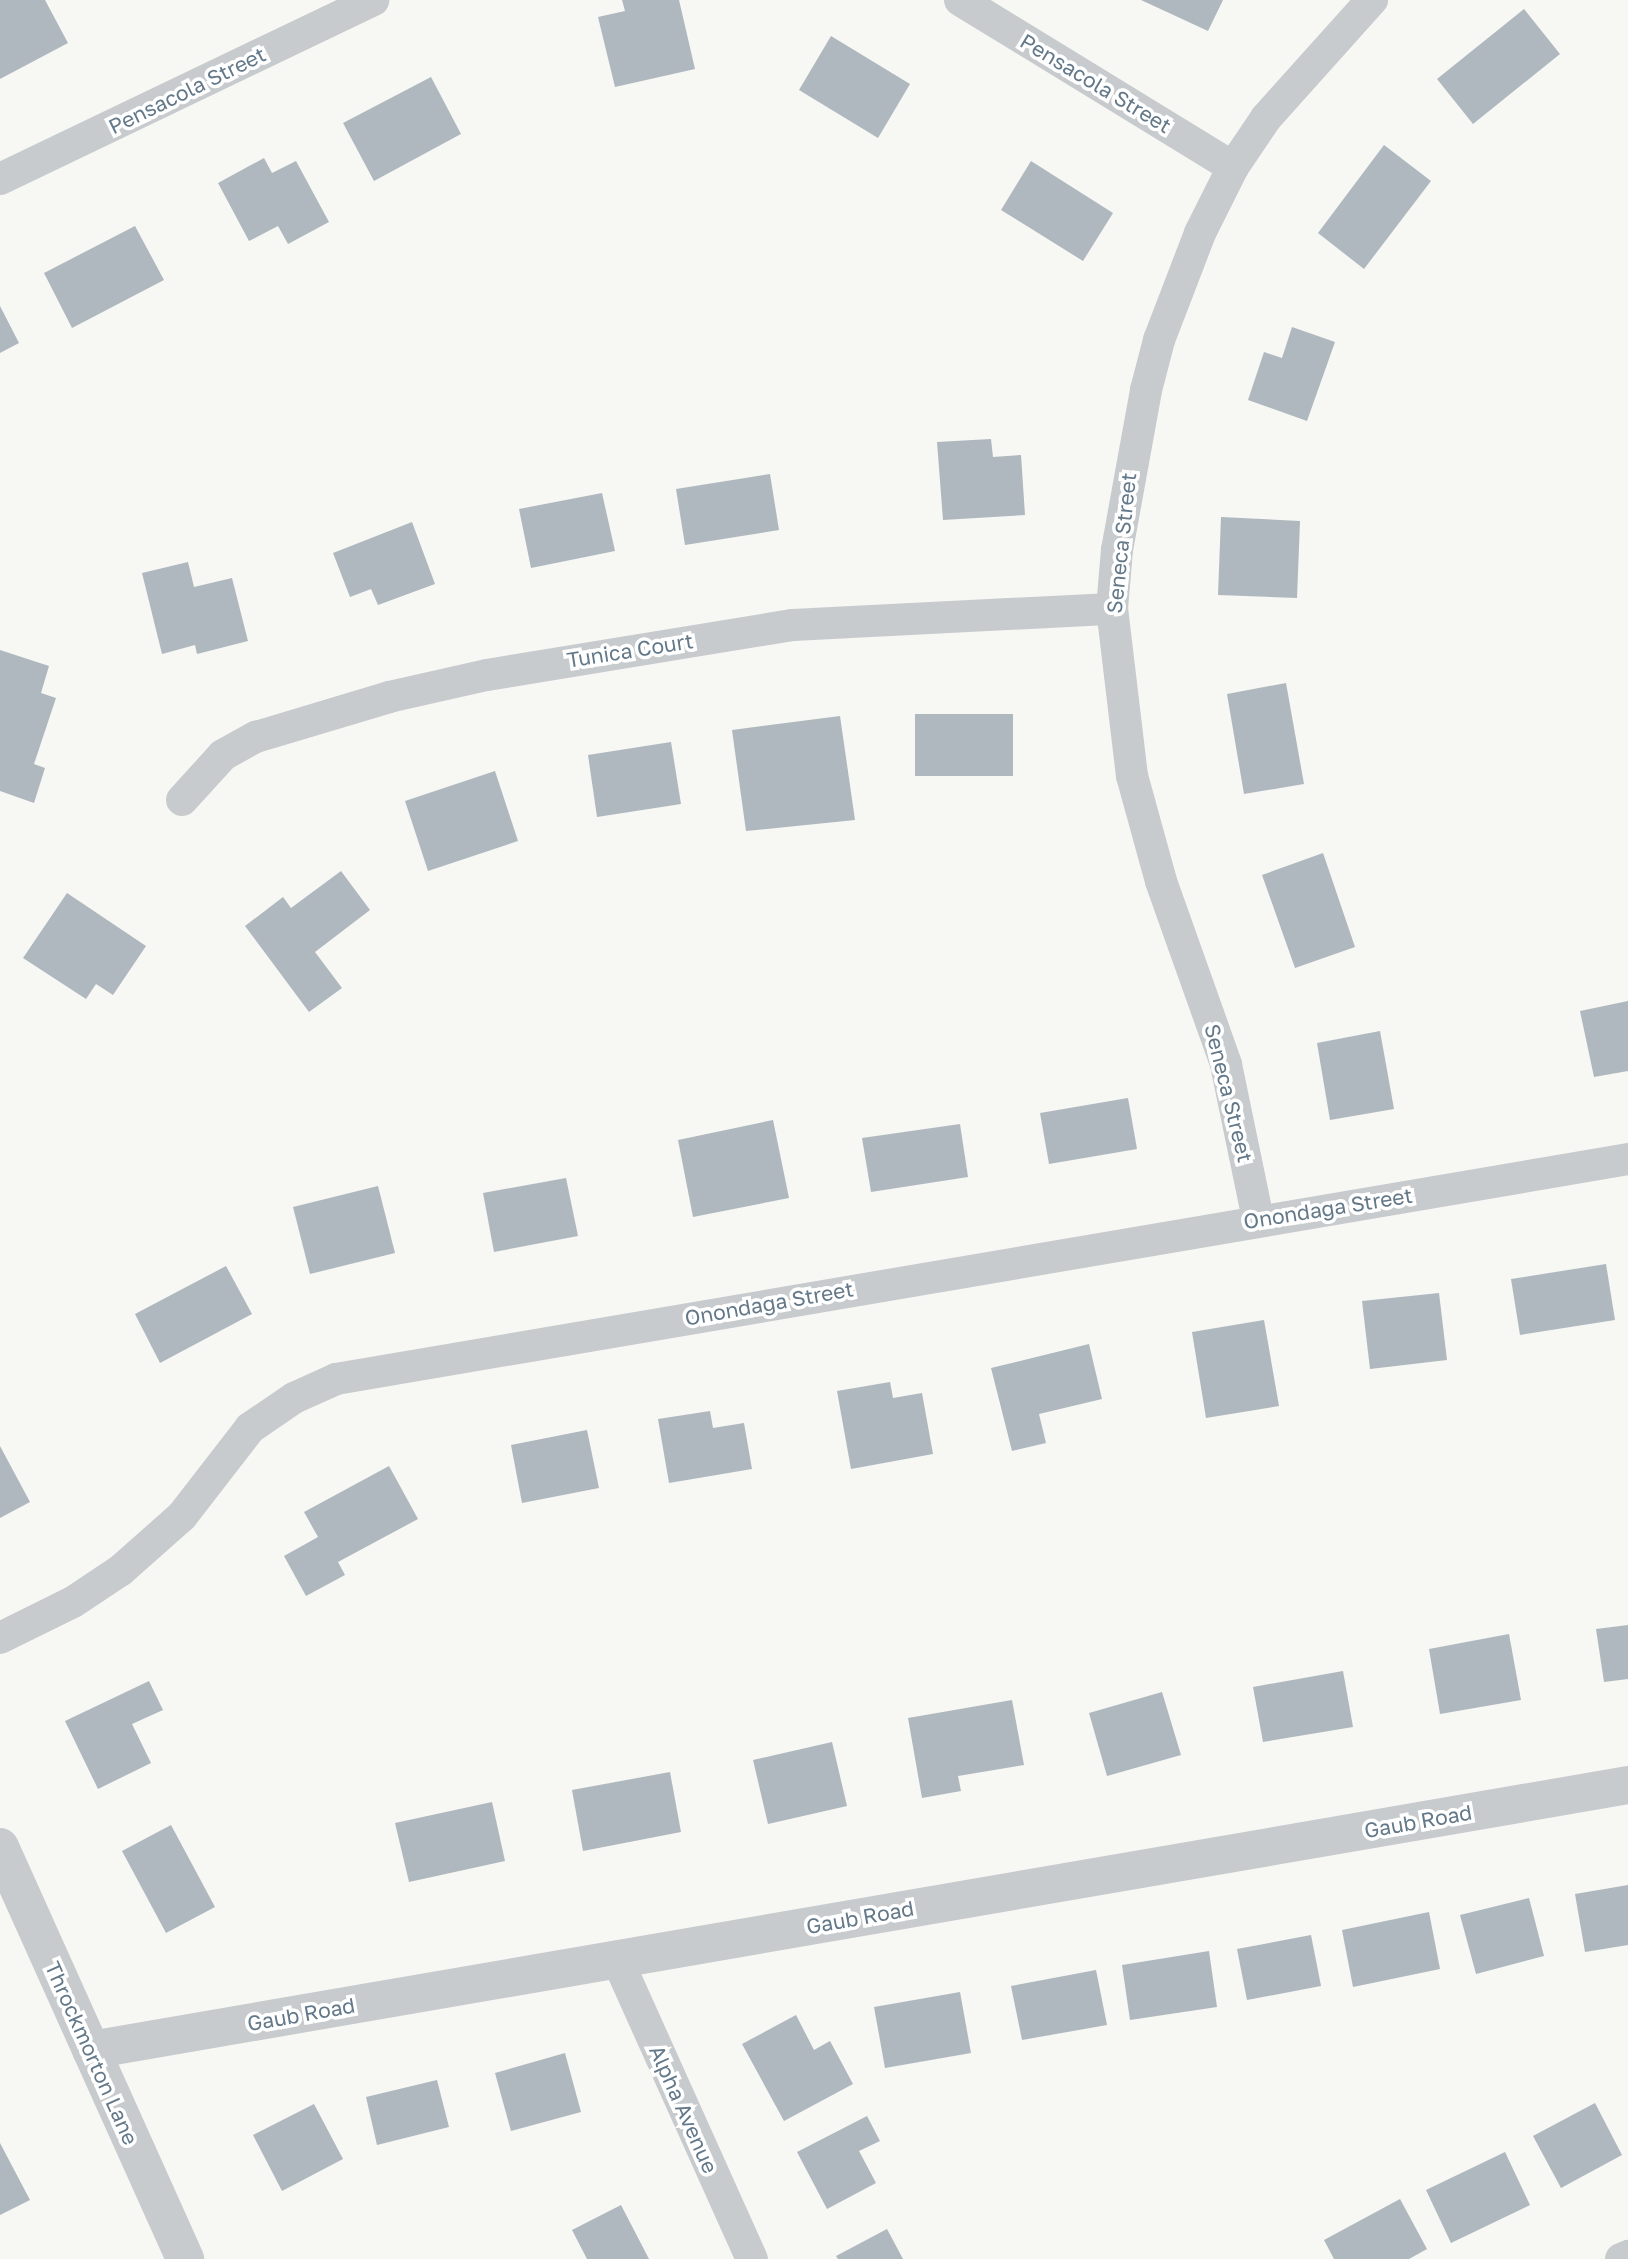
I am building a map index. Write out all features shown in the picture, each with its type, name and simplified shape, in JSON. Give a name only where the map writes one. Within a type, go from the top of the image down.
[{"type":"street","name":"Pensacola Street","points":[[0,179],[373,0]]},
{"type":"street","name":"Pensacola Street","points":[[960,0],[1233,167]]},
{"type":"street","name":"Seneca Street","points":[[1258,1219],[1226,1064],[1161,881],[1132,776],[1112,609],[1131,452],[1159,340],[1200,233],[1233,167],[1275,107],[1372,0]]},
{"type":"street","name":"Tunica Court","points":[[182,800],[223,755],[266,733],[389,696],[486,675],[793,625],[1112,609]]},
{"type":"street","name":"Onondaga Street","points":[[0,1638],[73,1602],[121,1570],[182,1516],[250,1428],[294,1398],[336,1379],[1258,1219],[1628,1159]]},
{"type":"street","name":"Gaub Road","points":[[91,2050],[1628,1785]]},
{"type":"street","name":"Throckmorton Lane","points":[[0,1847],[185,2259]]},
{"type":"street","name":"Alpha Avenue","points":[[617,1959],[752,2259]]},
{"type":"street","points":[[1622,2259],[1628,2256]]},
{"type":"building","points":[[0,0],[45,0],[68,43],[0,79]]},
{"type":"building","points":[[622,0],[679,0],[695,69],[615,87],[598,17],[625,11]]},
{"type":"building","points":[[1141,0],[1223,0],[1208,31]]},
{"type":"building","points":[[1524,9],[1560,54],[1473,124],[1437,79]]},
{"type":"building","points":[[831,36],[910,84],[878,138],[799,90]]},
{"type":"building","points":[[431,77],[461,134],[374,181],[343,123]]},
{"type":"building","points":[[1384,145],[1431,181],[1364,269],[1318,233]]},
{"type":"building","points":[[264,158],[272,173],[296,161],[329,222],[288,244],[278,226],[249,241],[218,183]]},
{"type":"building","points":[[1031,161],[1113,213],[1083,261],[1001,210]]},
{"type":"building","points":[[135,226],[164,280],[72,328],[44,273]]},
{"type":"building","points":[[0,306],[19,343],[0,353]]},
{"type":"building","points":[[1292,327],[1335,342],[1307,421],[1248,400],[1264,352],[1282,358]]},
{"type":"building","points":[[991,439],[993,457],[1021,455],[1025,515],[943,520],[937,442]]},
{"type":"building","points":[[770,474],[779,530],[685,545],[676,489]]},
{"type":"building","points":[[602,493],[615,551],[531,568],[519,509]]},
{"type":"building","points":[[1221,517],[1300,521],[1297,598],[1218,595]]},
{"type":"building","points":[[412,522],[435,584],[378,605],[371,589],[350,597],[333,553]]},
{"type":"building","points":[[188,562],[194,587],[232,578],[248,641],[197,654],[195,645],[162,654],[142,573]]},
{"type":"building","points":[[0,650],[49,666],[41,693],[56,698],[34,764],[45,768],[34,803],[0,791]]},
{"type":"building","points":[[1286,683],[1304,784],[1244,794],[1227,694]]},
{"type":"building","points":[[915,714],[1013,714],[1013,776],[915,776]]},
{"type":"building","points":[[840,716],[855,820],[746,831],[732,730]]},
{"type":"building","points":[[671,742],[681,804],[597,817],[588,755]]},
{"type":"building","points":[[495,771],[518,841],[428,871],[405,801]]},
{"type":"building","points":[[1323,853],[1355,947],[1295,968],[1262,875]]},
{"type":"building","points":[[341,871],[370,910],[315,952],[342,988],[309,1012],[245,926],[283,897],[291,908]]},
{"type":"building","points":[[67,893],[146,946],[113,995],[96,984],[86,999],[23,958]]},
{"type":"building","points":[[1628,1001],[1628,1071],[1594,1077],[1580,1011]]},
{"type":"building","points":[[1380,1031],[1394,1109],[1330,1120],[1317,1043]]},
{"type":"building","points":[[1128,1098],[1137,1149],[1049,1164],[1040,1113]]},
{"type":"building","points":[[773,1120],[789,1198],[693,1217],[678,1140]]},
{"type":"building","points":[[960,1124],[968,1177],[871,1192],[862,1138]]},
{"type":"building","points":[[566,1178],[578,1236],[494,1252],[483,1193]]},
{"type":"building","points":[[378,1186],[395,1253],[310,1274],[293,1207]]},
{"type":"building","points":[[1606,1264],[1615,1320],[1520,1335],[1511,1279]]},
{"type":"building","points":[[226,1266],[252,1314],[160,1363],[135,1314]]},
{"type":"building","points":[[1439,1293],[1447,1360],[1370,1369],[1362,1301]]},
{"type":"building","points":[[1264,1320],[1279,1406],[1206,1418],[1192,1332]]},
{"type":"building","points":[[1089,1344],[1102,1399],[1039,1414],[1046,1443],[1012,1451],[991,1368]]},
{"type":"building","points":[[890,1382],[893,1398],[922,1393],[933,1454],[851,1469],[837,1391]]},
{"type":"building","points":[[710,1411],[713,1428],[744,1423],[752,1469],[669,1483],[658,1419]]},
{"type":"building","points":[[587,1430],[599,1488],[522,1503],[511,1445]]},
{"type":"building","points":[[0,1446],[30,1502],[0,1518]]},
{"type":"building","points":[[389,1466],[418,1519],[338,1562],[345,1575],[306,1596],[284,1556],[318,1537],[304,1512]]},
{"type":"building","points":[[1628,1625],[1628,1679],[1604,1682],[1596,1629]]},
{"type":"building","points":[[1509,1634],[1521,1700],[1440,1714],[1429,1649]]},
{"type":"building","points":[[1343,1671],[1353,1727],[1263,1742],[1253,1687]]},
{"type":"building","points":[[149,1681],[163,1710],[132,1724],[151,1763],[98,1789],[65,1721]]},
{"type":"building","points":[[1162,1692],[1181,1755],[1107,1776],[1089,1713]]},
{"type":"building","points":[[1012,1700],[1024,1765],[958,1776],[961,1791],[922,1798],[908,1718]]},
{"type":"building","points":[[832,1742],[847,1806],[768,1824],[753,1760]]},
{"type":"building","points":[[670,1772],[681,1832],[583,1851],[572,1790]]},
{"type":"building","points":[[492,1802],[505,1861],[409,1882],[395,1823]]},
{"type":"building","points":[[171,1825],[215,1907],[166,1933],[122,1851]]},
{"type":"building","points":[[1628,1885],[1628,1945],[1585,1952],[1575,1894]]},
{"type":"building","points":[[1529,1898],[1544,1956],[1476,1974],[1460,1915]]},
{"type":"building","points":[[1429,1912],[1440,1969],[1353,1987],[1342,1930]]},
{"type":"building","points":[[1311,1935],[1321,1986],[1247,2000],[1237,1949]]},
{"type":"building","points":[[1209,1951],[1217,2007],[1130,2020],[1122,1965]]},
{"type":"building","points":[[1096,1970],[1107,2025],[1022,2040],[1011,1986]]},
{"type":"building","points":[[960,1992],[971,2053],[885,2068],[874,2007]]},
{"type":"building","points":[[796,2015],[814,2050],[830,2041],[853,2084],[784,2121],[742,2044]]},
{"type":"building","points":[[565,2053],[581,2112],[511,2131],[495,2073]]},
{"type":"building","points":[[437,2080],[449,2127],[377,2145],[366,2097]]},
{"type":"building","points":[[1595,2103],[1622,2155],[1561,2188],[1533,2136]]},
{"type":"building","points":[[314,2104],[343,2159],[282,2191],[253,2135]]},
{"type":"building","points":[[867,2116],[880,2141],[859,2151],[876,2183],[827,2209],[797,2152]]},
{"type":"building","points":[[0,2143],[30,2200],[0,2215]]},
{"type":"building","points":[[1505,2152],[1530,2205],[1451,2243],[1426,2190]]},
{"type":"building","points":[[1400,2199],[1427,2249],[1409,2259],[1334,2259],[1324,2240]]},
{"type":"building","points":[[621,2205],[649,2259],[587,2259],[572,2230]]},
{"type":"building","points":[[887,2229],[903,2259],[838,2259],[836,2256]]}]
